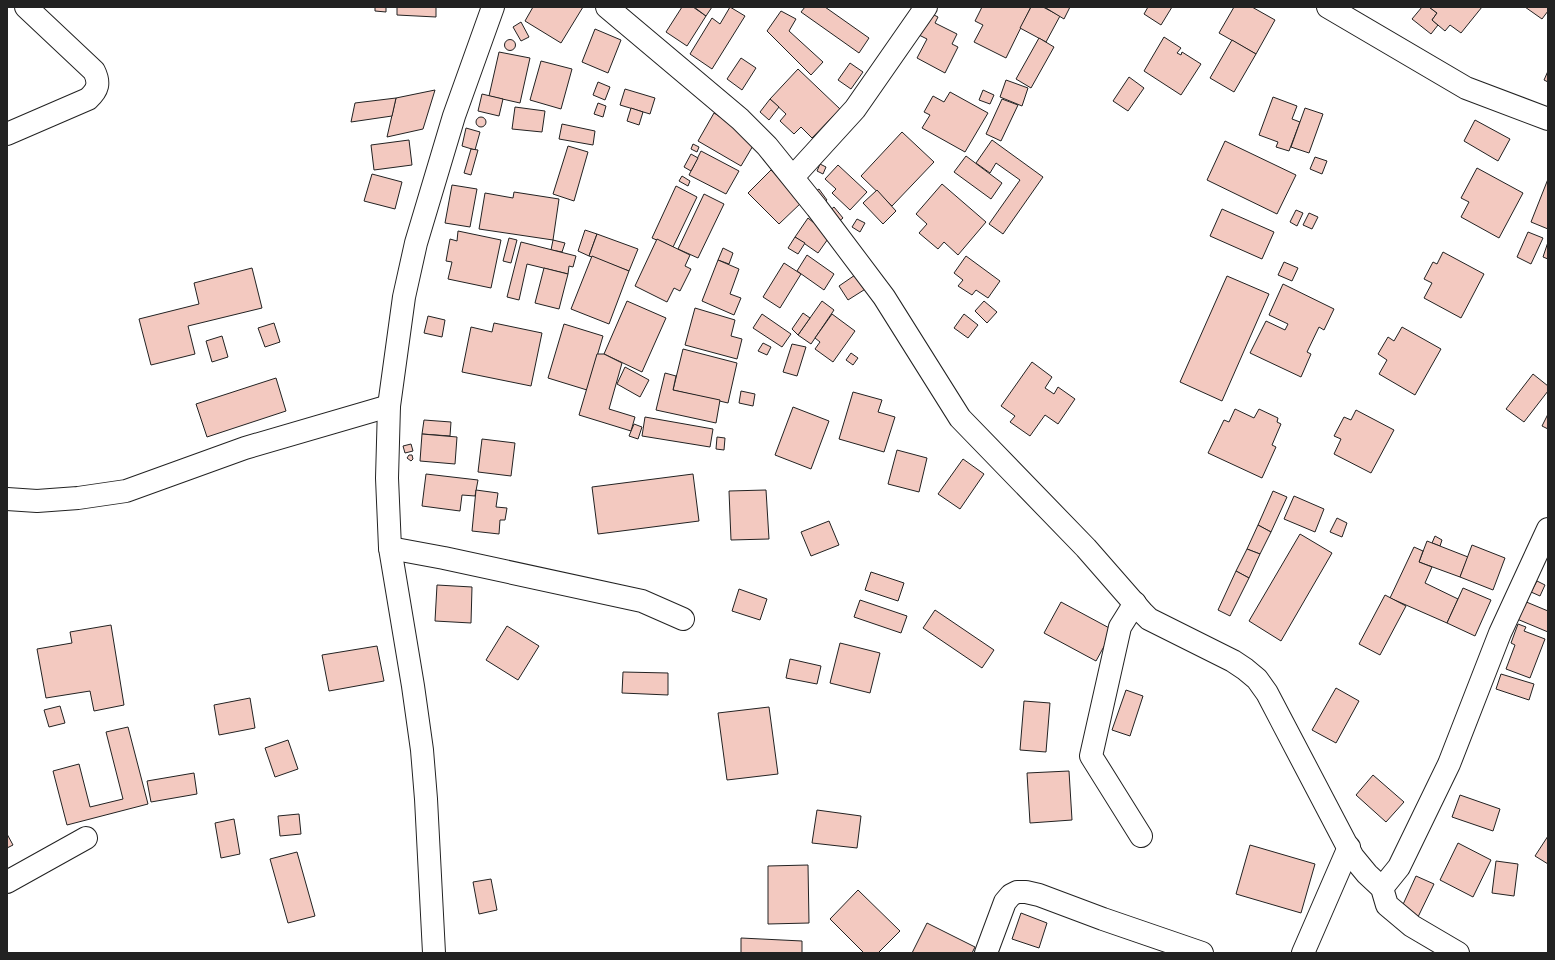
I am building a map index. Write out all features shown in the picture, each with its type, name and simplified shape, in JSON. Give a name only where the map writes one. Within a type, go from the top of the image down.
[{"type":"street","points":[[7,134],[88,99],[98,86],[98,78],[94,71],[26,7]]},
{"type":"street","points":[[434,953],[422,750],[390,548],[387,478],[389,406],[404,297],[416,243],[454,116],[493,7]]},
{"type":"street","points":[[607,7],[740,119],[767,146],[793,177],[884,297],[960,418],[1086,548],[1150,619],[1233,661],[1245,668],[1257,678],[1277,711],[1354,857],[1367,874],[1382,888],[1387,906],[1412,926],[1458,953]]},
{"type":"street","points":[[793,177],[855,109],[926,7]]},
{"type":"street","points":[[1328,7],[1466,88],[1548,119]]},
{"type":"street","points":[[7,499],[37,500],[78,498],[126,490],[179,473],[245,448],[389,406]]},
{"type":"street","points":[[1382,888],[1399,867],[1449,764],[1500,633],[1548,529]]},
{"type":"street","points":[[390,548],[444,558],[642,601],[683,619]]},
{"type":"street","points":[[1135,603],[1120,627],[1091,756],[1140,836]]},
{"type":"street","points":[[7,882],[86,838]]},
{"type":"street","points":[[1304,953],[1349,847]]},
{"type":"street","points":[[986,953],[1005,902],[1011,895],[1017,892],[1026,892],[1039,895],[1202,953]]},
{"type":"building","points":[[375,7],[386,7],[386,12],[375,11]]},
{"type":"building","points":[[397,7],[436,7],[436,17],[397,15]]},
{"type":"building","points":[[533,7],[583,7],[561,43],[525,21]]},
{"type":"building","points":[[682,7],[693,7],[706,16],[687,46],[666,32]]},
{"type":"building","points":[[694,7],[712,7],[706,16]]},
{"type":"building","points":[[730,7],[745,16],[712,69],[690,54],[712,18],[720,24]]},
{"type":"building","points":[[805,7],[825,7],[869,38],[859,53],[801,12]]},
{"type":"building","points":[[982,7],[1031,7],[1006,58],[974,42],[983,25],[975,21]]},
{"type":"building","points":[[1031,7],[1043,7],[1060,16],[1046,42],[1020,28]]},
{"type":"building","points":[[1046,7],[1070,7],[1064,19]]},
{"type":"building","points":[[1148,7],[1172,7],[1161,25],[1144,14]]},
{"type":"building","points":[[1234,7],[1252,7],[1275,20],[1256,54],[1219,33]]},
{"type":"building","points":[[1422,7],[1429,7],[1437,13],[1432,20],[1438,25],[1431,34],[1412,19]]},
{"type":"building","points":[[1429,7],[1482,7],[1461,33],[1450,25],[1445,31],[1432,20],[1437,13]]},
{"type":"building","points":[[1525,7],[1548,7],[1548,11],[1542,19]]},
{"type":"building","points":[[781,11],[796,19],[789,31],[823,62],[811,75],[767,31]]},
{"type":"building","points":[[930,13],[938,17],[935,23],[957,34],[952,44],[958,47],[945,73],[917,58],[927,39],[919,35]]},
{"type":"building","points":[[521,22],[529,37],[521,41],[513,27]]},
{"type":"building","points":[[595,29],[621,40],[608,73],[582,62]]},
{"type":"building","points":[[1164,37],[1181,48],[1177,53],[1181,55],[1182,52],[1201,64],[1181,95],[1144,71]]},
{"type":"building","points":[[1039,38],[1054,47],[1031,88],[1016,79]]},
{"type":"building","points":[[508,40],[512,40],[514,41],[514,49],[508,50],[505,47],[505,43]]},
{"type":"building","points":[[1232,40],[1256,54],[1234,92],[1210,78]]},
{"type":"building","points":[[499,52],[530,58],[520,103],[489,96]]},
{"type":"building","points":[[741,58],[756,68],[742,90],[727,79]]},
{"type":"building","points":[[541,61],[572,69],[561,109],[530,100]]},
{"type":"building","points":[[850,63],[863,72],[851,89],[838,80]]},
{"type":"building","points":[[798,69],[840,109],[812,138],[801,127],[794,134],[780,121],[786,114],[770,99]]},
{"type":"building","points":[[1548,71],[1548,82],[1544,80]]},
{"type":"building","points":[[1129,77],[1144,88],[1128,111],[1113,101]]},
{"type":"building","points":[[1006,80],[1028,88],[1022,106],[1000,97]]},
{"type":"building","points":[[598,82],[610,87],[605,100],[593,95]]},
{"type":"building","points":[[625,89],[655,98],[650,114],[620,105]]},
{"type":"building","points":[[435,90],[423,129],[387,137],[396,98]]},
{"type":"building","points":[[983,90],[994,95],[990,104],[979,100]]},
{"type":"building","points":[[950,92],[988,113],[965,152],[922,128],[930,115],[924,112],[933,96],[944,102]]},
{"type":"building","points":[[482,94],[503,99],[499,116],[478,111]]},
{"type":"building","points":[[1273,97],[1297,106],[1292,119],[1300,122],[1289,151],[1276,147],[1278,142],[1259,135]]},
{"type":"building","points":[[396,98],[392,116],[351,122],[355,103]]},
{"type":"building","points":[[770,99],[779,107],[769,120],[760,112]]},
{"type":"building","points":[[1002,99],[1018,105],[1001,141],[986,134]]},
{"type":"building","points":[[598,103],[606,106],[603,117],[594,114]]},
{"type":"building","points":[[515,107],[545,111],[542,132],[512,129]]},
{"type":"building","points":[[631,108],[643,112],[639,125],[627,121]]},
{"type":"building","points":[[1305,108],[1323,114],[1309,153],[1291,147]]},
{"type":"building","points":[[714,113],[757,139],[741,166],[698,141]]},
{"type":"building","points":[[481,117],[486,122],[481,127],[476,122]]},
{"type":"building","points":[[1475,120],[1510,139],[1498,161],[1464,141]]},
{"type":"building","points":[[562,124],[595,131],[593,145],[559,139]]},
{"type":"building","points":[[466,128],[480,132],[475,150],[462,146]]},
{"type":"building","points":[[902,132],[934,162],[892,206],[861,176]]},
{"type":"building","points":[[409,140],[412,165],[374,170],[371,145]]},
{"type":"building","points":[[992,140],[1043,177],[1003,234],[989,224],[1020,180],[996,163],[990,173],[976,163]]},
{"type":"building","points":[[1225,141],[1296,175],[1277,214],[1207,180]]},
{"type":"building","points":[[693,144],[699,147],[697,152],[691,149]]},
{"type":"building","points":[[568,146],[588,152],[574,201],[553,194]]},
{"type":"building","points":[[471,149],[478,150],[471,175],[464,173]]},
{"type":"building","points":[[701,151],[739,171],[726,194],[689,175]]},
{"type":"building","points":[[691,154],[698,158],[691,171],[684,167]]},
{"type":"building","points":[[966,156],[1002,183],[991,199],[954,172]]},
{"type":"building","points":[[1315,157],[1327,161],[1322,174],[1310,169]]},
{"type":"building","points":[[820,164],[826,167],[823,174],[817,171]]},
{"type":"building","points":[[838,165],[867,192],[850,210],[832,193],[836,189],[825,179]]},
{"type":"building","points":[[1477,168],[1523,193],[1499,238],[1461,217],[1469,202],[1461,198]]},
{"type":"building","points":[[771,170],[802,202],[779,224],[748,193]]},
{"type":"building","points":[[372,174],[402,182],[395,209],[364,201]]},
{"type":"building","points":[[682,176],[690,181],[688,186],[679,181]]},
{"type":"building","points":[[1548,179],[1548,229],[1531,222]]},
{"type":"building","points":[[942,184],[986,222],[958,255],[944,242],[938,249],[919,233],[927,224],[916,214]]},
{"type":"building","points":[[452,185],[477,189],[470,227],[445,223]]},
{"type":"building","points":[[676,186],[697,197],[673,247],[652,238]]},
{"type":"building","points":[[819,189],[827,200],[822,204],[813,193]]},
{"type":"building","points":[[877,190],[896,211],[883,224],[863,203]]},
{"type":"building","points":[[514,192],[559,199],[553,240],[479,229],[485,193],[513,198]]},
{"type":"building","points":[[704,194],[724,204],[698,258],[678,249]]},
{"type":"building","points":[[834,207],[843,218],[837,223],[828,212]]},
{"type":"building","points":[[1222,209],[1274,232],[1262,259],[1210,236]]},
{"type":"building","points":[[1296,210],[1303,213],[1297,226],[1290,222]]},
{"type":"building","points":[[1309,213],[1318,217],[1312,229],[1303,225]]},
{"type":"building","points":[[808,218],[830,236],[818,253],[795,237]]},
{"type":"building","points":[[857,219],[865,223],[860,232],[852,227]]},
{"type":"building","points":[[585,230],[597,234],[589,256],[578,251]]},
{"type":"building","points":[[458,231],[501,240],[491,288],[448,279],[452,262],[446,261],[450,239],[457,241]]},
{"type":"building","points":[[1528,232],[1543,238],[1531,264],[1517,257]]},
{"type":"building","points":[[597,234],[638,249],[629,271],[589,256]]},
{"type":"building","points":[[795,237],[805,243],[798,254],[788,248]]},
{"type":"building","points":[[509,238],[517,240],[511,263],[503,261]]},
{"type":"building","points":[[657,239],[690,255],[685,266],[691,269],[680,291],[674,288],[667,302],[635,286]]},
{"type":"building","points":[[553,240],[565,243],[562,252],[551,250]]},
{"type":"building","points":[[521,242],[576,256],[573,267],[569,266],[568,274],[527,264],[519,300],[507,297]]},
{"type":"building","points":[[1548,242],[1548,259],[1543,257]]},
{"type":"building","points":[[723,248],[733,253],[729,264],[718,260]]},
{"type":"building","points":[[1443,252],[1484,274],[1461,318],[1424,298],[1432,283],[1424,279],[1433,262],[1437,264]]},
{"type":"building","points":[[807,255],[834,274],[824,290],[797,271]]},
{"type":"building","points":[[592,256],[629,271],[609,324],[571,309]]},
{"type":"building","points":[[966,256],[1000,281],[988,298],[976,290],[972,295],[958,286],[963,280],[954,273]]},
{"type":"building","points":[[718,260],[739,269],[730,294],[741,298],[734,315],[702,301]]},
{"type":"building","points":[[1284,262],[1298,268],[1292,281],[1278,275]]},
{"type":"building","points":[[784,263],[801,274],[780,308],[763,297]]},
{"type":"building","points":[[252,268],[262,308],[188,326],[195,354],[151,365],[139,319],[199,304],[194,283]]},
{"type":"building","points":[[544,268],[568,274],[559,309],[535,303]]},
{"type":"building","points":[[858,273],[867,288],[848,300],[839,286]]},
{"type":"building","points":[[1227,276],[1269,294],[1222,401],[1180,382]]},
{"type":"building","points":[[1283,284],[1334,309],[1324,330],[1319,327],[1307,352],[1311,354],[1301,377],[1250,353],[1266,321],[1285,330],[1288,324],[1269,315]]},
{"type":"building","points":[[627,301],[666,318],[642,372],[604,354]]},
{"type":"building","points":[[822,301],[834,310],[811,344],[798,335]]},
{"type":"building","points":[[984,301],[997,312],[987,323],[975,311]]},
{"type":"building","points":[[695,308],[735,320],[731,336],[742,339],[737,359],[685,345]]},
{"type":"building","points":[[803,313],[810,318],[798,335],[792,329]]},
{"type":"building","points":[[762,314],[791,334],[782,347],[753,328]]},
{"type":"building","points":[[832,314],[855,331],[833,362],[815,349],[820,342],[815,338]]},
{"type":"building","points":[[964,314],[978,325],[968,338],[954,328]]},
{"type":"building","points":[[428,316],[445,320],[442,337],[424,333]]},
{"type":"building","points":[[274,323],[280,342],[265,347],[258,328]]},
{"type":"building","points":[[494,323],[542,333],[531,386],[462,372],[471,327],[492,332]]},
{"type":"building","points":[[564,324],[603,336],[587,390],[548,378]]},
{"type":"building","points":[[1402,327],[1441,349],[1415,395],[1379,374],[1387,360],[1378,354],[1388,337],[1394,341]]},
{"type":"building","points":[[222,336],[228,357],[212,362],[206,341]]},
{"type":"building","points":[[763,343],[771,347],[767,355],[758,351]]},
{"type":"building","points":[[792,344],[806,347],[797,376],[783,372]]},
{"type":"building","points":[[683,349],[737,363],[728,403],[673,390]]},
{"type":"building","points":[[851,353],[858,358],[853,365],[846,360]]},
{"type":"building","points":[[597,354],[604,354],[622,363],[609,409],[635,417],[631,431],[579,415]]},
{"type":"building","points":[[1032,362],[1052,377],[1045,388],[1054,394],[1058,387],[1075,399],[1058,424],[1045,415],[1030,436],[1010,422],[1015,416],[1001,406]]},
{"type":"building","points":[[625,367],[649,380],[640,397],[617,384]]},
{"type":"building","points":[[665,373],[676,376],[673,390],[720,400],[716,423],[656,410]]},
{"type":"building","points":[[1533,374],[1548,386],[1548,391],[1524,422],[1506,409]]},
{"type":"building","points":[[276,378],[286,411],[207,437],[196,404]]},
{"type":"building","points":[[741,391],[755,394],[753,406],[739,403]]},
{"type":"building","points":[[853,392],[882,400],[878,412],[895,417],[884,452],[839,439]]},
{"type":"building","points":[[793,407],[829,421],[811,469],[775,455]]},
{"type":"building","points":[[1235,409],[1254,418],[1259,409],[1278,418],[1277,422],[1281,424],[1272,445],[1276,447],[1262,478],[1208,453],[1224,420],[1229,422]]},
{"type":"building","points":[[1356,410],[1394,430],[1371,473],[1334,454],[1341,439],[1334,436],[1344,417],[1351,420]]},
{"type":"building","points":[[1548,414],[1548,429],[1542,426]]},
{"type":"building","points":[[645,417],[713,429],[710,447],[642,436]]},
{"type":"building","points":[[424,420],[451,422],[450,436],[422,434]]},
{"type":"building","points":[[634,424],[642,427],[638,439],[629,436]]},
{"type":"building","points":[[422,434],[457,437],[455,464],[420,461]]},
{"type":"building","points":[[717,437],[725,438],[724,450],[716,449]]},
{"type":"building","points":[[482,439],[515,443],[511,476],[478,472]]},
{"type":"building","points":[[411,444],[413,451],[405,453],[403,446]]},
{"type":"building","points":[[897,450],[927,458],[919,492],[888,484]]},
{"type":"building","points":[[409,455],[412,455],[413,459],[411,461],[407,458]]},
{"type":"building","points":[[963,459],[984,474],[960,509],[938,494]]},
{"type":"building","points":[[426,474],[478,480],[475,496],[462,495],[460,511],[422,506]]},
{"type":"building","points":[[693,474],[699,521],[598,534],[592,487]]},
{"type":"building","points":[[476,490],[498,493],[496,507],[507,508],[505,520],[500,520],[499,534],[472,531]]},
{"type":"building","points":[[766,490],[769,539],[731,540],[729,491]]},
{"type":"building","points":[[1273,491],[1287,497],[1271,532],[1258,525]]},
{"type":"building","points":[[1294,496],[1324,509],[1315,532],[1284,519]]},
{"type":"building","points":[[1337,518],[1347,523],[1342,537],[1330,532]]},
{"type":"building","points":[[829,521],[839,545],[811,556],[801,532]]},
{"type":"building","points":[[1258,525],[1271,532],[1260,554],[1247,549]]},
{"type":"building","points":[[1300,534],[1332,553],[1281,641],[1249,621]]},
{"type":"building","points":[[1435,536],[1442,540],[1440,546],[1432,543]]},
{"type":"building","points":[[1427,541],[1468,557],[1460,577],[1419,562]]},
{"type":"building","points":[[1472,545],[1505,558],[1493,590],[1460,577]]},
{"type":"building","points":[[1414,547],[1423,551],[1419,562],[1432,567],[1425,583],[1458,599],[1447,623],[1390,598]]},
{"type":"building","points":[[1247,549],[1260,554],[1249,578],[1236,571]]},
{"type":"building","points":[[1236,571],[1249,578],[1230,616],[1218,610]]},
{"type":"building","points":[[871,572],[904,583],[898,601],[865,590]]},
{"type":"building","points":[[1537,581],[1545,585],[1540,596],[1531,592]]},
{"type":"building","points":[[437,585],[472,587],[471,623],[435,621]]},
{"type":"building","points":[[1463,588],[1491,600],[1475,636],[1447,623]]},
{"type":"building","points":[[739,589],[767,599],[760,620],[732,611]]},
{"type":"building","points":[[1385,595],[1406,606],[1380,655],[1359,644]]},
{"type":"building","points":[[860,600],[907,616],[901,633],[854,617]]},
{"type":"building","points":[[1524,601],[1548,611],[1548,632],[1517,619]]},
{"type":"building","points":[[1061,602],[1113,630],[1096,661],[1044,633]]},
{"type":"building","points":[[935,610],[994,650],[982,668],[923,628]]},
{"type":"building","points":[[1518,624],[1526,627],[1524,631],[1545,639],[1530,678],[1506,669],[1515,645],[1511,643]]},
{"type":"building","points":[[111,625],[124,705],[94,711],[90,691],[46,698],[37,649],[72,643],[70,632]]},
{"type":"building","points":[[507,626],[539,646],[518,680],[486,660]]},
{"type":"building","points":[[840,643],[880,653],[870,693],[830,683]]},
{"type":"building","points":[[377,646],[384,681],[329,691],[322,655]]},
{"type":"building","points":[[790,659],[821,666],[817,684],[786,678]]},
{"type":"building","points":[[623,672],[668,673],[668,695],[622,693]]},
{"type":"building","points":[[1501,674],[1534,684],[1529,700],[1496,689]]},
{"type":"building","points":[[1336,688],[1359,701],[1336,743],[1312,730]]},
{"type":"building","points":[[1126,690],[1143,696],[1130,736],[1112,730]]},
{"type":"building","points":[[250,698],[255,728],[219,735],[214,705]]},
{"type":"building","points":[[1024,701],[1050,703],[1046,752],[1020,750]]},
{"type":"building","points":[[60,706],[65,723],[49,727],[44,710]]},
{"type":"building","points":[[769,707],[778,774],[727,780],[718,713]]},
{"type":"building","points":[[128,727],[148,804],[67,825],[53,771],[79,764],[90,807],[123,799],[106,732]]},
{"type":"building","points":[[288,740],[298,769],[275,777],[265,748]]},
{"type":"building","points":[[1069,771],[1072,820],[1030,823],[1027,773]]},
{"type":"building","points":[[194,773],[197,794],[151,802],[147,781]]},
{"type":"building","points":[[1373,775],[1404,802],[1386,822],[1356,795]]},
{"type":"building","points":[[1460,795],[1500,809],[1493,831],[1452,817]]},
{"type":"building","points":[[817,810],[861,816],[857,848],[812,843]]},
{"type":"building","points":[[299,814],[301,834],[280,836],[278,816]]},
{"type":"building","points":[[234,819],[240,854],[221,858],[215,823]]},
{"type":"building","points":[[7,834],[13,845],[7,848]]},
{"type":"building","points":[[1548,836],[1548,864],[1535,856]]},
{"type":"building","points":[[1458,843],[1491,860],[1473,897],[1440,880]]},
{"type":"building","points":[[1250,845],[1315,864],[1301,913],[1236,894]]},
{"type":"building","points":[[297,852],[315,916],[288,923],[270,859]]},
{"type":"building","points":[[1496,861],[1518,864],[1514,896],[1492,893]]},
{"type":"building","points":[[808,865],[809,923],[768,924],[768,866]]},
{"type":"building","points":[[1416,876],[1434,884],[1417,919],[1400,911]]},
{"type":"building","points":[[491,879],[497,910],[479,914],[473,882]]},
{"type":"building","points":[[858,890],[900,931],[878,953],[864,953],[830,919]]},
{"type":"building","points":[[1021,913],[1047,923],[1039,948],[1012,939]]},
{"type":"building","points":[[927,923],[975,947],[972,953],[912,953]]},
{"type":"building","points":[[741,938],[802,941],[802,953],[741,953]]}]
